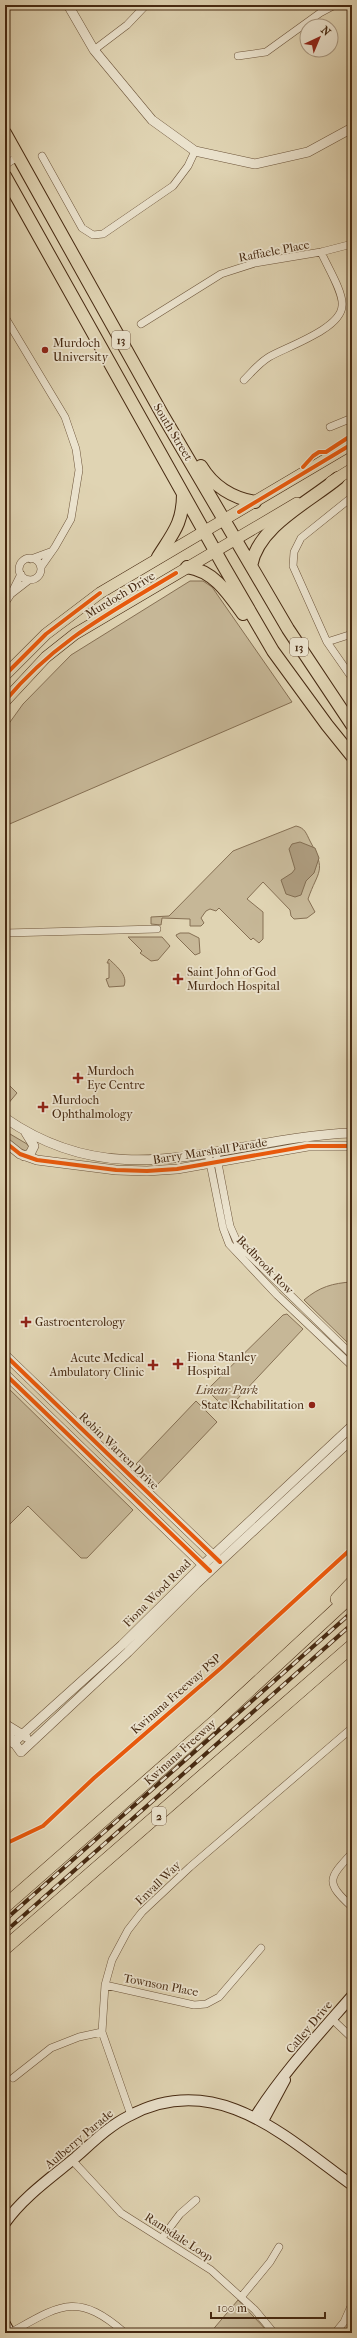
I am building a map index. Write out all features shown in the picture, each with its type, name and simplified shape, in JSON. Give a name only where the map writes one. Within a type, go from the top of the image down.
[{"type":"highway","name":"South Street","points":[[5,133],[13,154],[251,566],[314,671],[352,725]]},
{"type":"highway","name":"South Street","points":[[5,176],[215,551],[273,651],[292,679],[352,756]]},
{"type":"highway","points":[[162,414],[185,439],[206,474],[214,482],[241,500],[255,502]]},
{"type":"highway","points":[[251,566],[252,556],[267,533],[338,478]]},
{"type":"highway","points":[[158,557],[179,525],[182,515],[183,494]]},
{"type":"highway","points":[[187,567],[201,570],[222,586],[292,679]]},
{"type":"highway","points":[[276,1664],[352,1583]]},
{"type":"highway","name":"Kwinana Freeway","points":[[5,1905],[218,1719],[352,1595]]},
{"type":"highway","name":"2","points":[[5,1948],[352,1646]]},
{"type":"highway","points":[[312,1682],[352,1652]]},
{"type":"main road","name":"Murdoch Drive","points":[[5,675],[34,644],[65,618],[100,592],[204,530],[225,520],[352,444]]},
{"type":"main road","name":"Murdoch Drive","points":[[5,700],[46,657],[75,634],[352,469]]},
{"type":"main road","name":"Calley Drive","points":[[259,2119],[273,2089],[286,2076],[352,1996]]},
{"type":"main road","name":"Aulberry Parade","points":[[5,2223],[15,2210],[104,2132],[131,2115],[161,2105],[188,2101],[230,2106],[259,2119],[352,2185]]},
{"type":"main road","points":[[5,2324],[10,2333]]},
{"type":"street","points":[[68,5],[94,50],[152,120],[195,152],[255,164],[308,152],[351,129]]},
{"type":"street","points":[[94,50],[127,25],[146,5]]},
{"type":"street","points":[[238,56],[266,52],[320,13],[336,5]]},
{"type":"street","points":[[42,156],[82,228],[93,235],[103,234],[174,186],[188,166],[195,152]]},
{"type":"street","points":[[5,165],[13,154]]},
{"type":"street","name":"Raffaele Place","points":[[141,324],[221,274],[255,263],[321,252],[352,244]]},
{"type":"street","points":[[244,380],[268,358],[312,336],[340,313],[342,306],[341,296],[321,252]]},
{"type":"street","points":[[5,317],[65,416],[76,449],[79,470],[71,519],[41,567],[38,576],[29,580],[11,594]]},
{"type":"street","points":[[330,426],[352,418]]},
{"type":"street","points":[[352,497],[301,538],[294,552],[293,566],[327,642],[352,678]]},
{"type":"street","points":[[5,603],[21,574],[20,569],[22,562],[50,552]]},
{"type":"street","points":[[31,559],[36,560],[41,567]]},
{"type":"street","points":[[21,574],[29,580]]},
{"type":"street","points":[[327,642],[352,634]]},
{"type":"street","points":[[5,933],[157,929]]},
{"type":"street","name":"Barry Marshall Parade","points":[[5,1118],[25,1132],[76,1152],[117,1160],[153,1161],[278,1140],[352,1133]]},
{"type":"street","points":[[24,1156],[30,1154],[34,1146],[25,1132]]},
{"type":"street","name":"Barry Marshall Parade","points":[[5,1142],[24,1156],[37,1160],[131,1171],[172,1170],[308,1146],[352,1146]]},
{"type":"street","name":"Bedbrook Row","points":[[212,1152],[230,1226],[235,1239],[280,1292],[352,1355]]},
{"type":"street","name":"Bedbrook Row","points":[[295,1306],[352,1366]]},
{"type":"street","name":"Robin Warren Drive","points":[[5,1355],[216,1559]]},
{"type":"street","name":"Robin Warren Drive","points":[[5,1374],[206,1568]]},
{"type":"street","name":"Fiona Wood Road","points":[[216,1559],[352,1426]]},
{"type":"street","points":[[83,1450],[93,1440]]},
{"type":"street","name":"Fiona Wood Road","points":[[125,1648],[22,1734],[14,1743],[21,1752],[206,1568],[352,1440]]},
{"type":"street","points":[[112,1478],[122,1468]]},
{"type":"street","points":[[5,1724],[22,1734],[31,1742]]},
{"type":"street","name":"Envall Way","points":[[131,2115],[102,2032],[105,1986],[112,1960],[128,1930],[142,1912],[190,1868],[352,1728]]},
{"type":"street","points":[[5,1730],[14,1743]]},
{"type":"street","points":[[352,1853],[334,1875],[332,1883],[335,1890],[352,1907]]},
{"type":"street","name":"Townson Place","points":[[105,1986],[194,2005],[206,2004],[219,1997],[261,1948]]},
{"type":"street","points":[[332,2019],[352,2038]]},
{"type":"street","points":[[13,2078],[51,2048],[79,2037],[102,2032]]},
{"type":"street","name":"Ramsdale Loop","points":[[72,2160],[111,2205],[211,2270],[242,2296],[274,2333]]},
{"type":"street","points":[[162,2238],[180,2214],[196,2200]]},
{"type":"street","points":[[242,2296],[270,2262],[279,2247]]},
{"type":"street","points":[[335,2333],[344,2322],[352,2304]]},
{"type":"street","points":[[10,2333],[53,2310],[69,2306],[83,2307],[101,2313],[125,2333]]},
{"type":"green space","points":[[190,581],[203,581],[212,587],[292,702],[5,826],[5,729],[23,704],[71,655]]},
{"type":"green space","points":[[296,826],[301,828],[306,833],[315,851],[319,865],[318,876],[308,899],[315,912],[307,918],[294,919],[291,916],[290,910],[263,882],[247,899],[263,912],[263,939],[259,943],[253,938],[251,940],[219,908],[216,911],[210,909],[206,911],[201,918],[204,923],[201,926],[190,926],[190,919],[162,918],[161,925],[151,924],[151,917],[169,916],[233,851]]},
{"type":"green space","points":[[180,933],[189,933],[199,938],[200,953],[195,955],[177,937],[176,935]]},
{"type":"green space","points":[[128,937],[162,937],[170,946],[158,960],[151,961],[140,953],[142,951]]},
{"type":"green space","points":[[109,959],[123,975],[125,982],[124,986],[109,987],[106,979],[109,978],[109,963],[107,963]]},
{"type":"green space","points":[[5,1081],[17,1093],[7,1105],[5,1104]]},
{"type":"green space","points":[[5,1131],[27,1144],[29,1147],[26,1151],[18,1148],[5,1137]]},
{"type":"green space","points":[[352,1282],[352,1347],[304,1300],[326,1286]]},
{"type":"green space","name":"Linear Park","points":[[287,1314],[303,1329],[227,1410],[207,1390],[283,1315]]},
{"type":"green space","points":[[5,1385],[133,1510],[87,1558],[81,1558],[28,1506],[5,1529]]},
{"type":"green space","name":"Linear Park","points":[[196,1401],[217,1422],[157,1485],[136,1464]]},
{"type":"green space","points":[[238,2300],[269,2333],[210,2333]]},
{"type":"shaded area","points":[[300,842],[315,848],[319,858],[314,873],[306,881],[301,895],[295,897],[286,894],[281,880],[292,873],[295,869],[289,849],[292,844]]},
{"type":"railway","points":[[5,1920],[352,1612]]},
{"type":"railway","points":[[5,1932],[352,1624]]},
{"type":"cycle path","points":[[303,467],[319,452],[326,452],[352,435]]},
{"type":"cycle path","points":[[239,512],[352,444]]},
{"type":"cycle path","points":[[5,701],[24,680],[64,644],[106,615],[176,573]]},
{"type":"cycle path","points":[[5,675],[46,634],[100,593]]},
{"type":"cycle path","points":[[5,1142],[20,1154],[37,1160],[116,1170],[147,1171],[177,1169],[308,1146],[352,1146]]},
{"type":"cycle path","points":[[5,1355],[220,1562]]},
{"type":"cycle path","points":[[5,1374],[210,1571]]},
{"type":"cycle path","name":"Kwinana Freeway PSP","points":[[5,1844],[43,1826],[94,1778],[221,1668],[352,1548]]},
{"type":"place","name":"Murdoch University","points":[[45,350]]},
{"type":"place","name":"Saint John of God Murdoch Hospital","points":[[178,979]]},
{"type":"place","name":"Murdoch Eye Centre","points":[[78,1078]]},
{"type":"place","name":"Murdoch Ophthalmology","points":[[43,1107]]},
{"type":"place","name":"Gastroenterology","points":[[26,1322]]},
{"type":"place","name":"Fiona Stanley Hospital","points":[[178,1364]]},
{"type":"place","name":"Acute Medical Ambulatory Clinic","points":[[153,1365]]},
{"type":"place","name":"State Rehabilitation","points":[[312,1405]]}]
